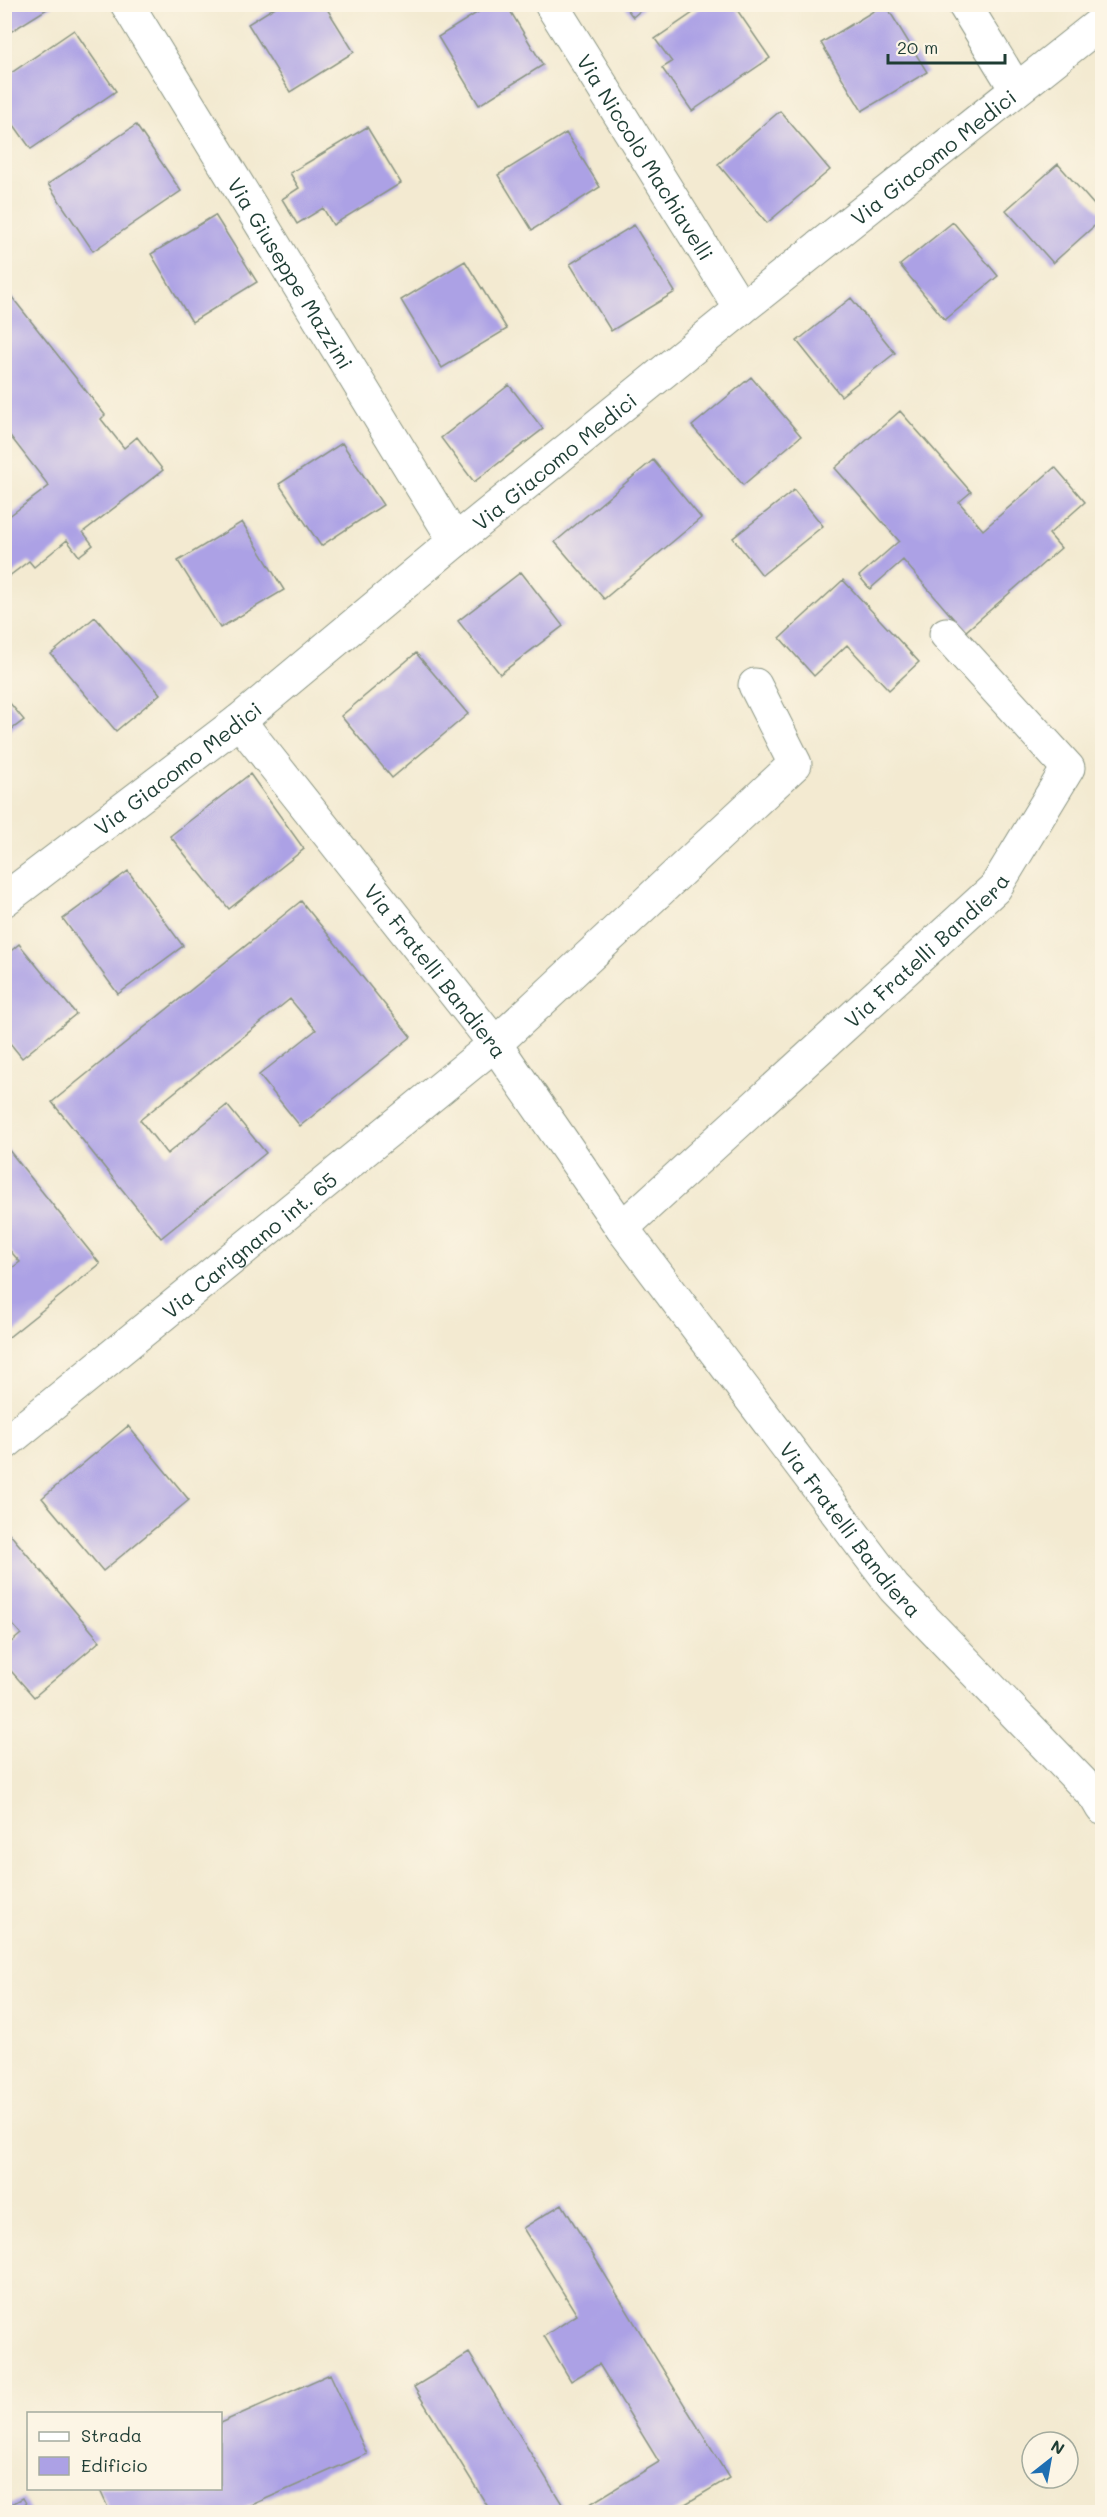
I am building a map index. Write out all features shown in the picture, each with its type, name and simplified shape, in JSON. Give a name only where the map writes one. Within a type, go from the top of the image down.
[{"type":"street","name":"Via Giuseppe Mazzini","points":[[127,4],[455,541]]},
{"type":"street","name":"Via Niccolò Machiavelli","points":[[551,4],[741,309]]},
{"type":"street","points":[[964,4],[1016,89]]},
{"type":"street","name":"Via Giacomo Medici","points":[[4,900],[239,721],[455,541],[741,309],[1102,22]]},
{"type":"street","name":"Via Fratelli Bandiera","points":[[622,1228],[995,888],[1068,768],[946,634]]},
{"type":"street","name":"Via Carignano int. 65","points":[[4,1444],[495,1044],[795,764],[755,685]]},
{"type":"street","name":"Via Fratelli Bandiera","points":[[239,721],[495,1044],[622,1228],[894,1588],[1095,1797],[1102,1808]]},
{"type":"building","points":[[4,4],[55,4],[4,36]]},
{"type":"building","points":[[280,4],[324,4],[354,52],[290,92],[248,24]]},
{"type":"building","points":[[491,4],[506,4],[543,65],[479,105],[438,37]]},
{"type":"building","points":[[623,4],[648,4],[633,17]]},
{"type":"building","points":[[706,4],[733,4],[770,58],[692,111],[662,68],[672,62],[655,39]]},
{"type":"building","points":[[885,4],[927,72],[862,111],[821,43]]},
{"type":"building","points":[[74,30],[116,91],[31,149],[4,111],[4,78]]},
{"type":"building","points":[[780,111],[830,170],[767,223],[718,164]]},
{"type":"building","points":[[136,125],[181,191],[93,251],[48,184]]},
{"type":"building","points":[[367,127],[401,183],[333,225],[323,208],[297,224],[282,199],[299,188],[290,173]]},
{"type":"building","points":[[566,133],[600,187],[532,230],[498,175]]},
{"type":"building","points":[[1058,164],[1102,214],[1102,219],[1053,263],[1006,210]]},
{"type":"building","points":[[215,215],[257,282],[192,322],[151,254]]},
{"type":"building","points":[[953,222],[998,276],[945,320],[900,265]]},
{"type":"building","points":[[634,225],[675,292],[611,331],[570,264]]},
{"type":"building","points":[[465,261],[507,329],[442,368],[401,300]]},
{"type":"building","points":[[4,287],[105,415],[101,419],[124,448],[137,437],[163,470],[83,532],[93,545],[79,556],[67,540],[34,567],[29,561],[4,580],[4,520],[49,486],[4,428]]},
{"type":"building","points":[[851,298],[895,353],[841,396],[797,341]]},
{"type":"building","points":[[751,377],[801,436],[743,485],[692,426]]},
{"type":"building","points":[[509,385],[543,429],[474,482],[441,438]]},
{"type":"building","points":[[900,411],[971,492],[959,502],[983,530],[1055,467],[1085,502],[1049,534],[1061,548],[965,632],[903,560],[870,589],[859,576],[899,541],[835,468]]},
{"type":"building","points":[[342,443],[383,505],[321,546],[279,484]]},
{"type":"building","points":[[653,460],[701,518],[604,599],[555,542]]},
{"type":"building","points":[[794,490],[823,526],[762,575],[733,538]]},
{"type":"building","points":[[242,522],[284,590],[220,628],[178,561]]},
{"type":"building","points":[[521,572],[563,626],[500,674],[458,621]]},
{"type":"building","points":[[843,580],[919,662],[889,690],[847,645],[814,676],[780,638]]},
{"type":"building","points":[[95,617],[160,694],[116,731],[51,654]]},
{"type":"building","points":[[416,653],[468,714],[392,778],[341,716]]},
{"type":"building","points":[[4,696],[24,720],[4,735]]},
{"type":"building","points":[[250,774],[304,849],[229,909],[170,836]]},
{"type":"building","points":[[128,871],[183,946],[118,994],[63,919]]},
{"type":"building","points":[[301,901],[411,1037],[300,1126],[259,1075],[316,1030],[290,999],[140,1120],[167,1154],[227,1105],[266,1153],[161,1238],[52,1102]]},
{"type":"building","points":[[19,944],[76,1014],[22,1058],[5,1037],[5,956]]},
{"type":"building","points":[[8,1149],[100,1264],[4,1341],[4,1274],[20,1262],[4,1244],[4,1151]]},
{"type":"building","points":[[128,1426],[189,1500],[103,1571],[42,1498]]},
{"type":"building","points":[[4,1527],[100,1641],[34,1697],[4,1663],[4,1648],[21,1634],[4,1615]]},
{"type":"building","points":[[562,2204],[729,2478],[672,2512],[577,2512],[659,2462],[599,2364],[571,2381],[544,2336],[577,2315],[523,2228]]},
{"type":"building","points":[[469,2353],[567,2512],[491,2512],[414,2387]]},
{"type":"building","points":[[330,2374],[367,2454],[236,2512],[110,2512],[100,2490],[222,2490],[222,2422]]},
{"type":"building","points":[[23,2498],[31,2512],[4,2512],[4,2508]]}]
